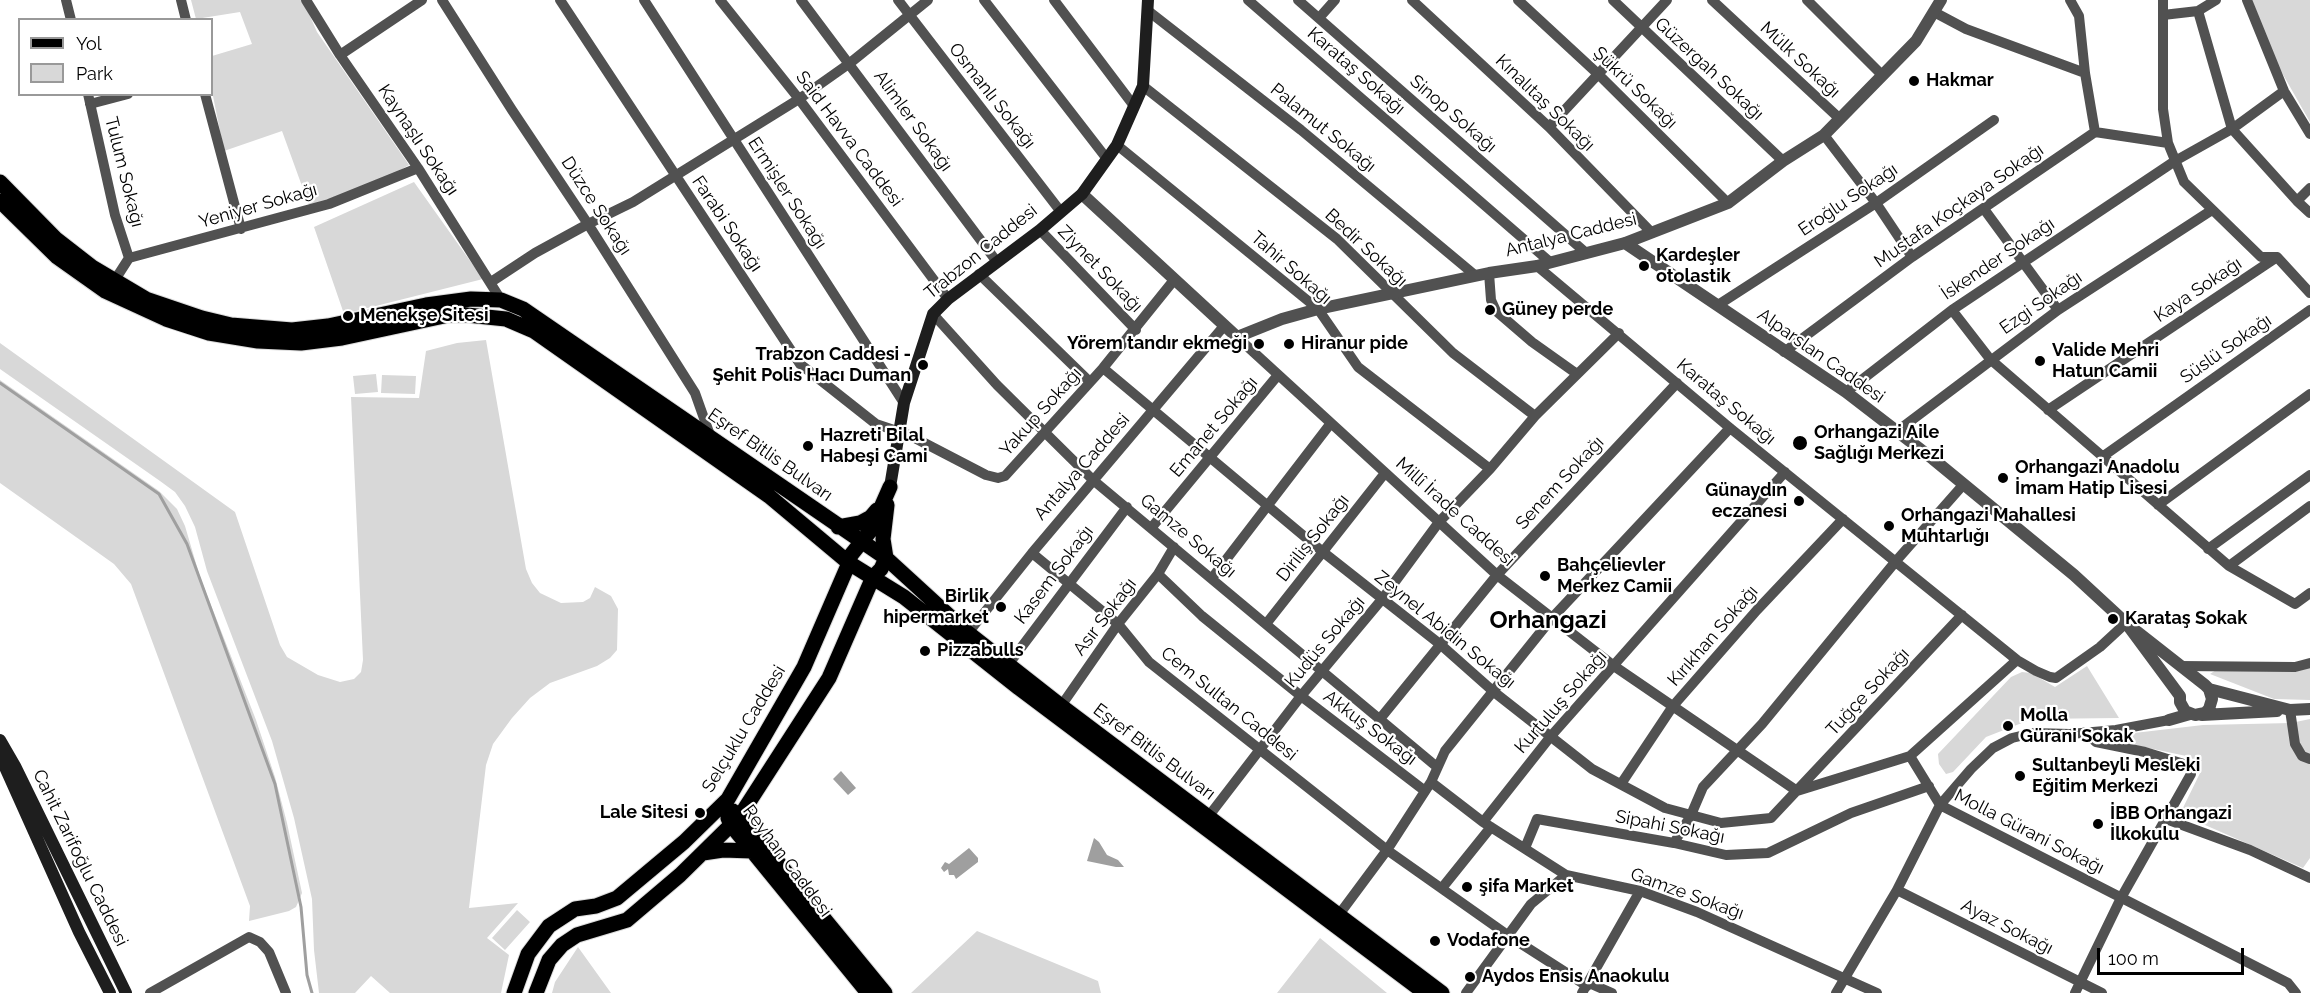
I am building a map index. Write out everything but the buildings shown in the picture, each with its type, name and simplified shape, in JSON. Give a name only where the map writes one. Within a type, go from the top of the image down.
[{"type":"main road","name":"Trabzon Caddesi","points":[[885,558],[883,539],[904,403],[933,314],[979,274],[1040,230],[1082,194],[1117,145],[1143,86],[1147,5]]},
{"type":"main road","name":"Eşref Bitlis Bulvarı","points":[[0,182],[68,249],[136,307],[189,327],[233,338],[282,343],[342,338],[449,315],[481,315],[506,319],[534,331],[769,496],[849,563],[896,591],[1019,688],[1335,920],[1442,993]]},
{"type":"main road","name":"Eşref Bitlis Bulvarı","points":[[0,201],[57,257],[111,286],[181,312],[231,325],[265,329],[309,330],[446,301],[471,299],[501,300],[524,309],[885,558],[968,633],[1208,817],[1425,993]]},
{"type":"main road","points":[[838,527],[860,524],[871,517],[881,505],[890,487]]},
{"type":"main road","name":"Selçuklu Caddesi","points":[[514,993],[528,954],[549,926],[575,909],[596,906],[617,898],[684,842],[728,799],[804,667],[854,548],[863,542],[881,510],[890,487]]},
{"type":"main road","points":[[536,993],[549,960],[562,945],[577,935],[627,920],[736,821],[829,678],[873,577],[881,569],[885,558]]},
{"type":"main road","points":[[861,608],[870,598],[896,591]]},
{"type":"main road","name":"Cahit Zarifoğlu Caddesi","points":[[0,740],[15,766],[126,993]]},
{"type":"main road","name":"Cahit Zarifoğlu Caddesi","points":[[0,756],[79,932],[110,993]]},
{"type":"main road","name":"Reyhan Caddesi","points":[[722,805],[885,993]]},
{"type":"main road","name":"Reyhan Caddesi","points":[[736,821],[752,851],[868,993]]},
{"type":"main road","points":[[703,853],[723,850],[752,851]]},
{"type":"street","points":[[66,0],[70,18]]},
{"type":"street","points":[[181,0],[186,18]]},
{"type":"street","name":"Kaynaşlı Sokağı","points":[[306,0],[418,168],[501,300]]},
{"type":"street","points":[[340,54],[422,0]]},
{"type":"street","name":"Düzce Sokağı","points":[[442,0],[695,393],[711,436]]},
{"type":"street","name":"Farabi Sokağı","points":[[560,0],[800,364],[876,424],[899,432]]},
{"type":"street","name":"Ermişler Sokağı","points":[[644,0],[904,403]]},
{"type":"street","name":"Said Havva Caddesi","points":[[720,0],[799,99],[948,299]]},
{"type":"street","name":"Alimler Sokağı","points":[[801,0],[996,262]]},
{"type":"street","name":"Osmanlı Sokağı","points":[[898,0],[1061,212]]},
{"type":"street","points":[[491,282],[535,253],[633,202],[799,99],[850,63],[928,0]]},
{"type":"street","points":[[984,0],[1107,159]]},
{"type":"street","points":[[1054,0],[1134,106]]},
{"type":"street","name":"Karataş Sokağı","points":[[1248,0],[1550,262]]},
{"type":"street","name":"Sinop Sokağı","points":[[1298,0],[1585,252]]},
{"type":"street","points":[[1319,18],[1335,0]]},
{"type":"street","name":"Kınalıtaş Sokağı","points":[[1412,0],[1549,128],[1652,233]]},
{"type":"street","name":"Şükrü Sokağı","points":[[1518,0],[1598,74],[1728,203]]},
{"type":"street","name":"Güzergah Sokağı","points":[[1613,0],[1783,161]]},
{"type":"street","points":[[1549,128],[1667,0]]},
{"type":"street","name":"Mülk Sokağı","points":[[1712,0],[1840,119]]},
{"type":"street","points":[[1807,0],[1882,75]]},
{"type":"street","name":"Antalya Caddesi","points":[[1237,337],[1282,319],[1318,309],[1489,273],[1537,266],[1625,243],[1728,203],[1783,161],[1824,135],[1916,41],[1941,0]]},
{"type":"street","points":[[2070,0],[2079,16],[2085,73],[2095,132],[2168,143]]},
{"type":"street","points":[[2163,0],[2163,109],[2168,143],[2184,182],[2261,257],[2277,257],[2310,293]]},
{"type":"street","points":[[2163,15],[2198,11],[2216,0]]},
{"type":"street","points":[[2247,0],[2284,91],[2310,134]]},
{"type":"street","name":"Palamut Sokağı","points":[[1147,5],[1476,276]]},
{"type":"street","points":[[2198,11],[2232,129],[2296,201],[2310,213]]},
{"type":"street","points":[[1934,12],[1966,28],[2085,73]]},
{"type":"street","name":"Bedir Sokağı","points":[[1143,86],[1337,239],[1453,353],[1535,416]]},
{"type":"street","name":"İskender Sokağı","points":[[1845,392],[1952,310],[2022,262],[2175,161],[2232,129],[2284,91]]},
{"type":"street","points":[[89,99],[112,96]]},
{"type":"street","points":[[206,96],[241,229]]},
{"type":"street","name":"Tulum Sokağı","points":[[89,99],[115,214],[129,258]]},
{"type":"street","name":"Eroğlu Sokağı","points":[[1719,305],[1876,203],[1994,120]]},
{"type":"street","name":"Mustafa Koçkaya Sokağı","points":[[1784,352],[1912,256],[2095,132]]},
{"type":"street","points":[[1824,135],[1876,203],[1912,256]]},
{"type":"street","name":"Tahir Sokağı","points":[[1117,145],[1318,309],[1358,367],[1490,469]]},
{"type":"street","name":"Yeniyer Sokağı","points":[[129,258],[329,204],[418,168]]},
{"type":"street","points":[[2296,201],[2310,188]]},
{"type":"street","name":"Millî İrade Caddesi","points":[[1082,194],[1497,575],[1614,666],[1797,791]]},
{"type":"street","points":[[1984,209],[2058,310]]},
{"type":"street","name":"Ezgi Sokağı","points":[[1896,432],[2058,310],[2212,210]]},
{"type":"street","name":"Ziynet Sokağı","points":[[1040,230],[1136,330]]},
{"type":"street","name":"Alparslan Caddesi","points":[[1625,243],[1845,392],[1933,459],[2074,575],[2126,623]]},
{"type":"street","name":"Kaya Sokağı","points":[[2048,410],[2277,257]]},
{"type":"street","points":[[111,286],[129,258]]},
{"type":"street","name":"Karataş Sokağı","points":[[1537,266],[1730,428],[2017,660],[2036,671],[2056,678],[2100,647],[2126,623]]},
{"type":"street","points":[[1489,273],[1491,300],[1496,311],[1532,342],[1577,374]]},
{"type":"street","points":[[979,274],[1090,382]]},
{"type":"street","name":"Yakup Sokağı","points":[[899,432],[986,475],[998,478],[1005,476],[1136,330],[1174,280]]},
{"type":"street","points":[[1952,310],[1990,359],[2229,566],[2295,604],[2310,593]]},
{"type":"street","name":"Süslü Sokağı","points":[[2102,457],[2310,310]]},
{"type":"street","name":"Gamze Sokağı","points":[[933,314],[997,385],[1093,480],[1437,767]]},
{"type":"street","name":"Antalya Caddesi","points":[[968,633],[1032,553],[1224,326]]},
{"type":"street","name":"Kudüs Sokağı","points":[[1208,817],[1301,696],[1383,598],[1439,522],[1490,469],[1535,416],[1619,333]]},
{"type":"street","name":"Zeynel Abidin Sokağı","points":[[1103,368],[1323,552],[1441,645],[1494,692],[1593,769],[1665,808],[1721,823],[1771,818],[1797,791]]},
{"type":"street","name":"Emanet Sokağı","points":[[1152,527],[1278,375]]},
{"type":"street","name":"Senem Sokağı","points":[[1379,720],[1497,575],[1677,383]]},
{"type":"street","points":[[2158,505],[2310,394]]},
{"type":"street","points":[[1212,578],[1330,423]]},
{"type":"street","points":[[1335,920],[1387,850],[1428,786],[1445,751],[1552,618],[1730,428]]},
{"type":"street","points":[[703,450],[711,436]]},
{"type":"street","name":"Kurtuluş Sokağı","points":[[1442,888],[1551,736],[1785,472]]},
{"type":"street","name":"Diriliş Sokağı","points":[[1266,624],[1385,473]]},
{"type":"street","points":[[2208,549],[2310,475]]},
{"type":"street","points":[[1674,843],[1691,815],[1703,787],[1762,724],[1896,561],[1963,484]]},
{"type":"street","points":[[2229,566],[2310,506]]},
{"type":"street","name":"Kasem Sokağı","points":[[1008,665],[1127,507]]},
{"type":"street","name":"Kırıkhan Sokağı","points":[[1622,784],[1673,706],[1757,609],[1843,519]]},
{"type":"street","name":"Asır Sokağı","points":[[1061,706],[1118,624],[1158,574],[1174,547]]},
{"type":"street","name":"Cem Sultan Caddesi","points":[[1032,553],[1118,624],[1149,662],[1387,850],[1586,988],[1612,993]]},
{"type":"street","name":"Akkuş Sokağı","points":[[1158,574],[1202,616],[1301,696],[1428,786]]},
{"type":"street","name":"Tuğçe Sokağı","points":[[1797,791],[1962,615]]},
{"type":"street","points":[[2126,623],[2207,687],[2212,699],[2209,709],[2169,720]]},
{"type":"street","points":[[2126,623],[2180,699],[2185,711],[2195,714],[2310,709]]},
{"type":"street","points":[[1797,791],[1910,756],[2017,660]]},
{"type":"street","points":[[2180,666],[2295,667],[2310,663]]},
{"type":"street","points":[[2169,720],[2185,687],[2189,684],[2200,683],[2290,711]]},
{"type":"street","points":[[2290,711],[2295,744],[2302,756],[2310,759]]},
{"type":"street","name":"Molla Gürani Sokağı","points":[[2169,720],[2115,730],[2033,734],[2012,738],[1993,748],[1971,769],[1940,806],[2288,983],[2296,993]]},
{"type":"street","points":[[2078,988],[2121,898],[2191,774],[2191,769],[2187,765],[2145,752],[2096,742],[2085,732]]},
{"type":"street","points":[[1836,993],[1897,890],[1940,806],[1910,756]]},
{"type":"street","name":"Gamze Sokağı","points":[[1428,786],[1566,874],[1640,891],[1697,912],[1878,993]]},
{"type":"street","name":"Sipahi Sokağı","points":[[1525,848],[1537,819],[1674,843],[1726,855],[1768,854],[1851,813],[1929,786]]},
{"type":"street","points":[[2166,819],[2250,850],[2310,878]]},
{"type":"street","points":[[1466,993],[1531,904],[1566,874]]},
{"type":"street","name":"Ayaz Sokağı","points":[[1897,890],[2078,988],[2102,993]]},
{"type":"street","points":[[1586,988],[1640,891]]},
{"type":"street","points":[[150,993],[249,937],[260,942],[269,952],[286,993]]},
{"type":"green space","points":[[191,0],[303,0],[317,32],[409,165],[376,184],[311,211],[282,131],[224,151],[213,96],[213,56],[252,44],[240,12],[196,18]]},
{"type":"green space","points":[[2252,0],[2310,0],[2310,122],[2277,64]]},
{"type":"green space","points":[[414,182],[483,279],[344,314],[314,227]]},
{"type":"green space","points":[[486,340],[526,569],[532,583],[540,593],[561,603],[583,602],[590,598],[595,587],[611,596],[618,609],[617,650],[610,658],[597,666],[550,683],[530,698],[493,744],[486,765],[469,908],[518,903],[487,938],[509,955],[501,993],[390,993],[371,976],[355,993],[319,993],[312,899],[294,818],[272,741],[207,571],[195,527],[185,506],[175,492],[0,369],[0,343],[235,512],[280,645],[287,657],[318,675],[340,682],[354,679],[361,672],[363,660],[351,397],[419,398],[426,351],[457,343]]},
{"type":"green space","points":[[376,374],[378,392],[355,394],[353,376]]},
{"type":"green space","points":[[382,375],[416,376],[415,394],[381,393]]},
{"type":"green space","points":[[0,380],[159,491],[177,509],[275,777],[302,893],[296,907],[289,911],[249,921],[250,906],[131,584],[114,564],[0,483]]},
{"type":"green space","points":[[2087,666],[2119,718],[2032,719],[1986,737],[1953,772],[1946,774],[1939,764],[1938,754],[2011,677],[2022,672],[2031,673],[2055,687]]},
{"type":"green space","points":[[2310,667],[2310,700],[2274,699],[2210,674],[2216,670]]},
{"type":"green space","points":[[2310,719],[2310,858],[2303,868],[2180,814],[2201,771],[2191,757],[2120,742],[2117,735],[2203,725],[2291,723]]},
{"type":"green space","points":[[517,910],[530,922],[505,950],[492,938]]},
{"type":"green space","points":[[977,931],[1098,981],[1101,993],[911,993]]},
{"type":"green space","points":[[1320,938],[1387,993],[1277,993]]},
{"type":"green space","points":[[578,947],[611,993],[552,993],[555,982]]},
{"type":"shaded area","points":[[841,771],[856,788],[848,795],[833,779]]},
{"type":"shaded area","points":[[1094,838],[1107,855],[1118,860],[1124,867],[1087,861]]},
{"type":"shaded area","points":[[969,848],[978,858],[978,862],[956,879],[954,875],[949,875],[948,869],[944,872],[941,868],[945,862],[949,864]]},
{"type":"waterway","points":[[0,383],[159,494],[187,544],[275,784],[301,907],[307,975],[312,993]]},
{"type":"place","name":"Hakmar","points":[[1914,81]]},
{"type":"place","name":"Kardeşler otolastik","points":[[1644,266]]},
{"type":"place","name":"Güney perde","points":[[1490,310]]},
{"type":"place","name":"Menekşe Sitesi","points":[[348,316]]},
{"type":"place","name":"Yörem tandır ekmeği","points":[[1259,344]]},
{"type":"place","name":"Hiranur pide","points":[[1289,344]]},
{"type":"place","name":"Valide Mehri Hatun Camii","points":[[2040,361]]},
{"type":"place","name":"Trabzon Caddesi - Şehit Polis Hacı Duman","points":[[923,365]]},
{"type":"place","name":"Orhangazi Aile Sağlığı Merkezi","points":[[1800,443]]},
{"type":"place","name":"Hazreti Bilal Habeşi Cami","points":[[808,446]]},
{"type":"place","name":"Orhangazi Anadolu İmam Hatip Lisesi","points":[[2003,478]]},
{"type":"place","name":"Günaydın eczanesi","points":[[1799,501]]},
{"type":"place","name":"Orhangazi Mahallesi Muhtarlığı","points":[[1889,526]]},
{"type":"place","name":"Bahçelievler Merkez Camii","points":[[1545,576]]},
{"type":"place","name":"Birlik hipermarket","points":[[1001,607]]},
{"type":"place","name":"Karataş Sokak","points":[[2113,619]]},
{"type":"place","name":"Pizzabulls","points":[[925,651]]},
{"type":"place","name":"Molla Gürani Sokak","points":[[2008,726]]},
{"type":"place","name":"Sultanbeyli Mesleki Eğitim Merkezi","points":[[2020,776]]},
{"type":"place","name":"Lale Sitesi","points":[[700,813]]},
{"type":"place","name":"İBB Orhangazi İlkokulu","points":[[2098,824]]},
{"type":"place","name":"şifa Market","points":[[1467,887]]},
{"type":"place","name":"Vodafone","points":[[1435,941]]},
{"type":"place","name":"Aydos Ensis Anaokulu","points":[[1470,977]]},
{"type":"district","name":"Orhangazi","points":[[1548,621]]}]
